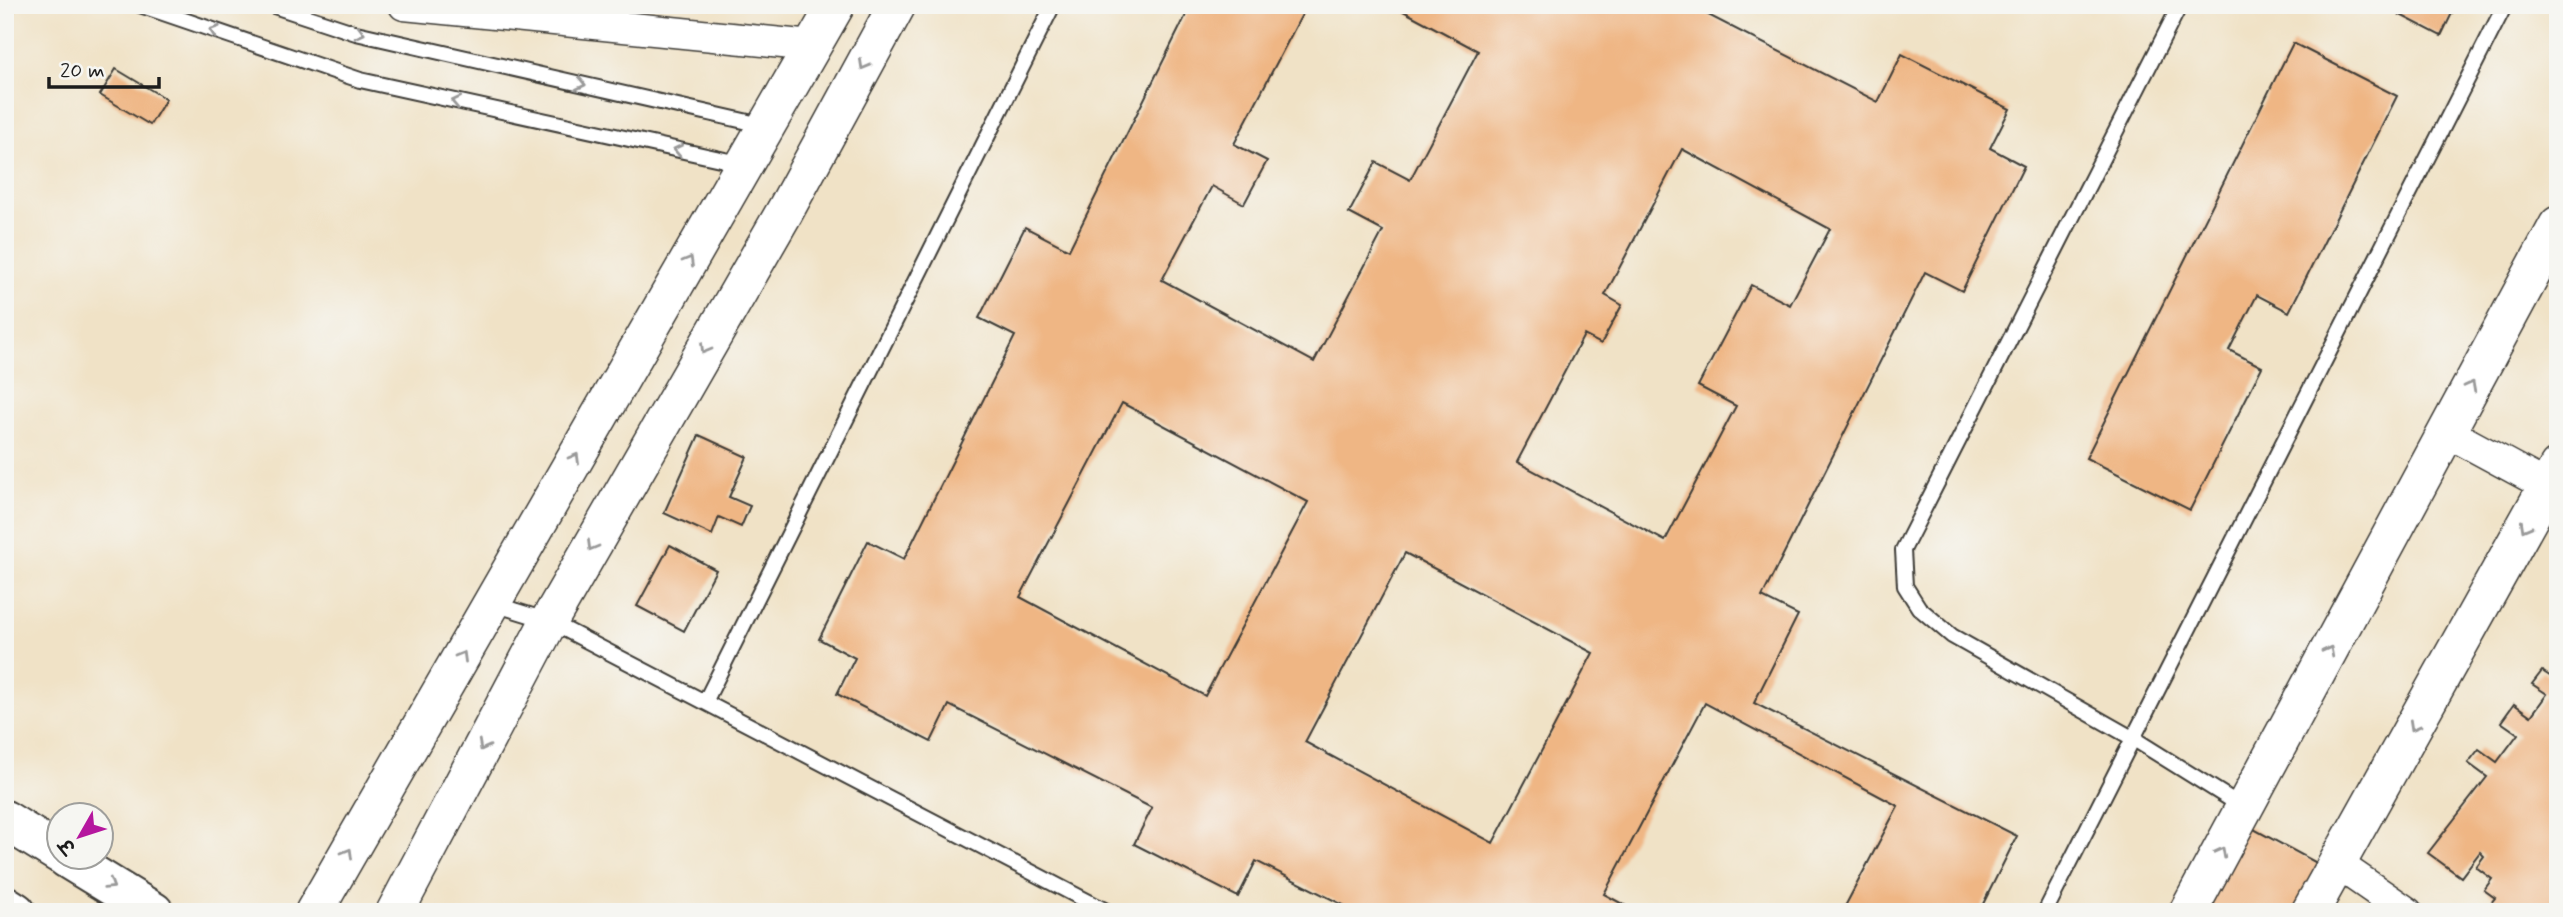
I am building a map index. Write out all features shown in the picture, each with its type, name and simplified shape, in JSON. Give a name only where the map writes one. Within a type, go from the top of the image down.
[{"type":"main road","points":[[5,820],[46,845]]},
{"type":"main road","points":[[89,872],[153,912]]},
{"type":"main road","points":[[5,905],[16,912]]},
{"type":"street","points":[[404,5],[812,46]]},
{"type":"street","points":[[314,912],[836,5]]},
{"type":"street","points":[[395,912],[549,621],[785,211],[897,5]]},
{"type":"street","points":[[2188,912],[2558,225]]},
{"type":"street","points":[[2310,912],[2555,482],[2446,432]]},
{"type":"street","points":[[2336,863],[2407,912]]},
{"type":"lane","points":[[5,10],[9,5]]},
{"type":"lane","points":[[140,5],[360,80],[745,164]]},
{"type":"lane","points":[[271,5],[356,33],[766,126]]},
{"type":"lane","points":[[705,702],[1053,5]]},
{"type":"lane","points":[[2180,5],[1903,550],[1905,586],[1919,608],[1952,636],[2134,739],[2244,808]]},
{"type":"lane","points":[[2045,912],[2505,5]]},
{"type":"lane","points":[[492,603],[549,621],[1108,912]]},
{"type":"building","points":[[1191,5],[1307,5],[1234,144],[1267,161],[1244,204],[1212,186],[1162,280],[1314,362],[1383,231],[1349,213],[1376,162],[1410,180],[1478,51],[1392,5],[1689,5],[1878,102],[1902,54],[2010,109],[1990,148],[2024,166],[1962,291],[1925,272],[1762,597],[1798,615],[1754,703],[2017,836],[1979,912],[1842,912],[1898,806],[1705,703],[1604,894],[1637,912],[1357,912],[1256,861],[1238,897],[1134,844],[1152,808],[949,705],[931,742],[837,694],[855,658],[819,639],[868,541],[904,559],[1015,336],[979,318],[1025,227],[1069,250]],"holes":[[[1682,149],[1830,229],[1790,305],[1751,285],[1698,386],[1736,406],[1665,541],[1517,462],[1584,335],[1601,344],[1622,305],[1605,295]],[[1122,403],[1308,502],[1205,696],[1020,597]],[[1405,553],[1593,653],[1493,843],[1305,742]]]},
{"type":"building","points":[[2381,5],[2456,5],[2441,36]]},
{"type":"building","points":[[2293,43],[2397,96],[2289,312],[2257,295],[2229,350],[2262,367],[2190,510],[2086,458]]},
{"type":"building","points":[[116,69],[166,99],[150,125],[100,95]]},
{"type":"building","points":[[699,435],[747,457],[729,497],[750,506],[741,527],[719,517],[712,535],[664,513]]},
{"type":"building","points":[[670,545],[716,570],[684,631],[637,606]]},
{"type":"building","points":[[2542,671],[2556,680],[2558,678],[2558,912],[2501,912],[2490,904],[2495,898],[2484,890],[2492,879],[2476,867],[2484,856],[2480,852],[2461,877],[2428,853],[2487,777],[2468,763],[2479,749],[2497,762],[2518,734],[2501,722],[2514,704],[2531,716],[2547,694],[2532,684]]},
{"type":"building","points":[[2224,813],[2328,869],[2306,912],[2173,912]]}]
